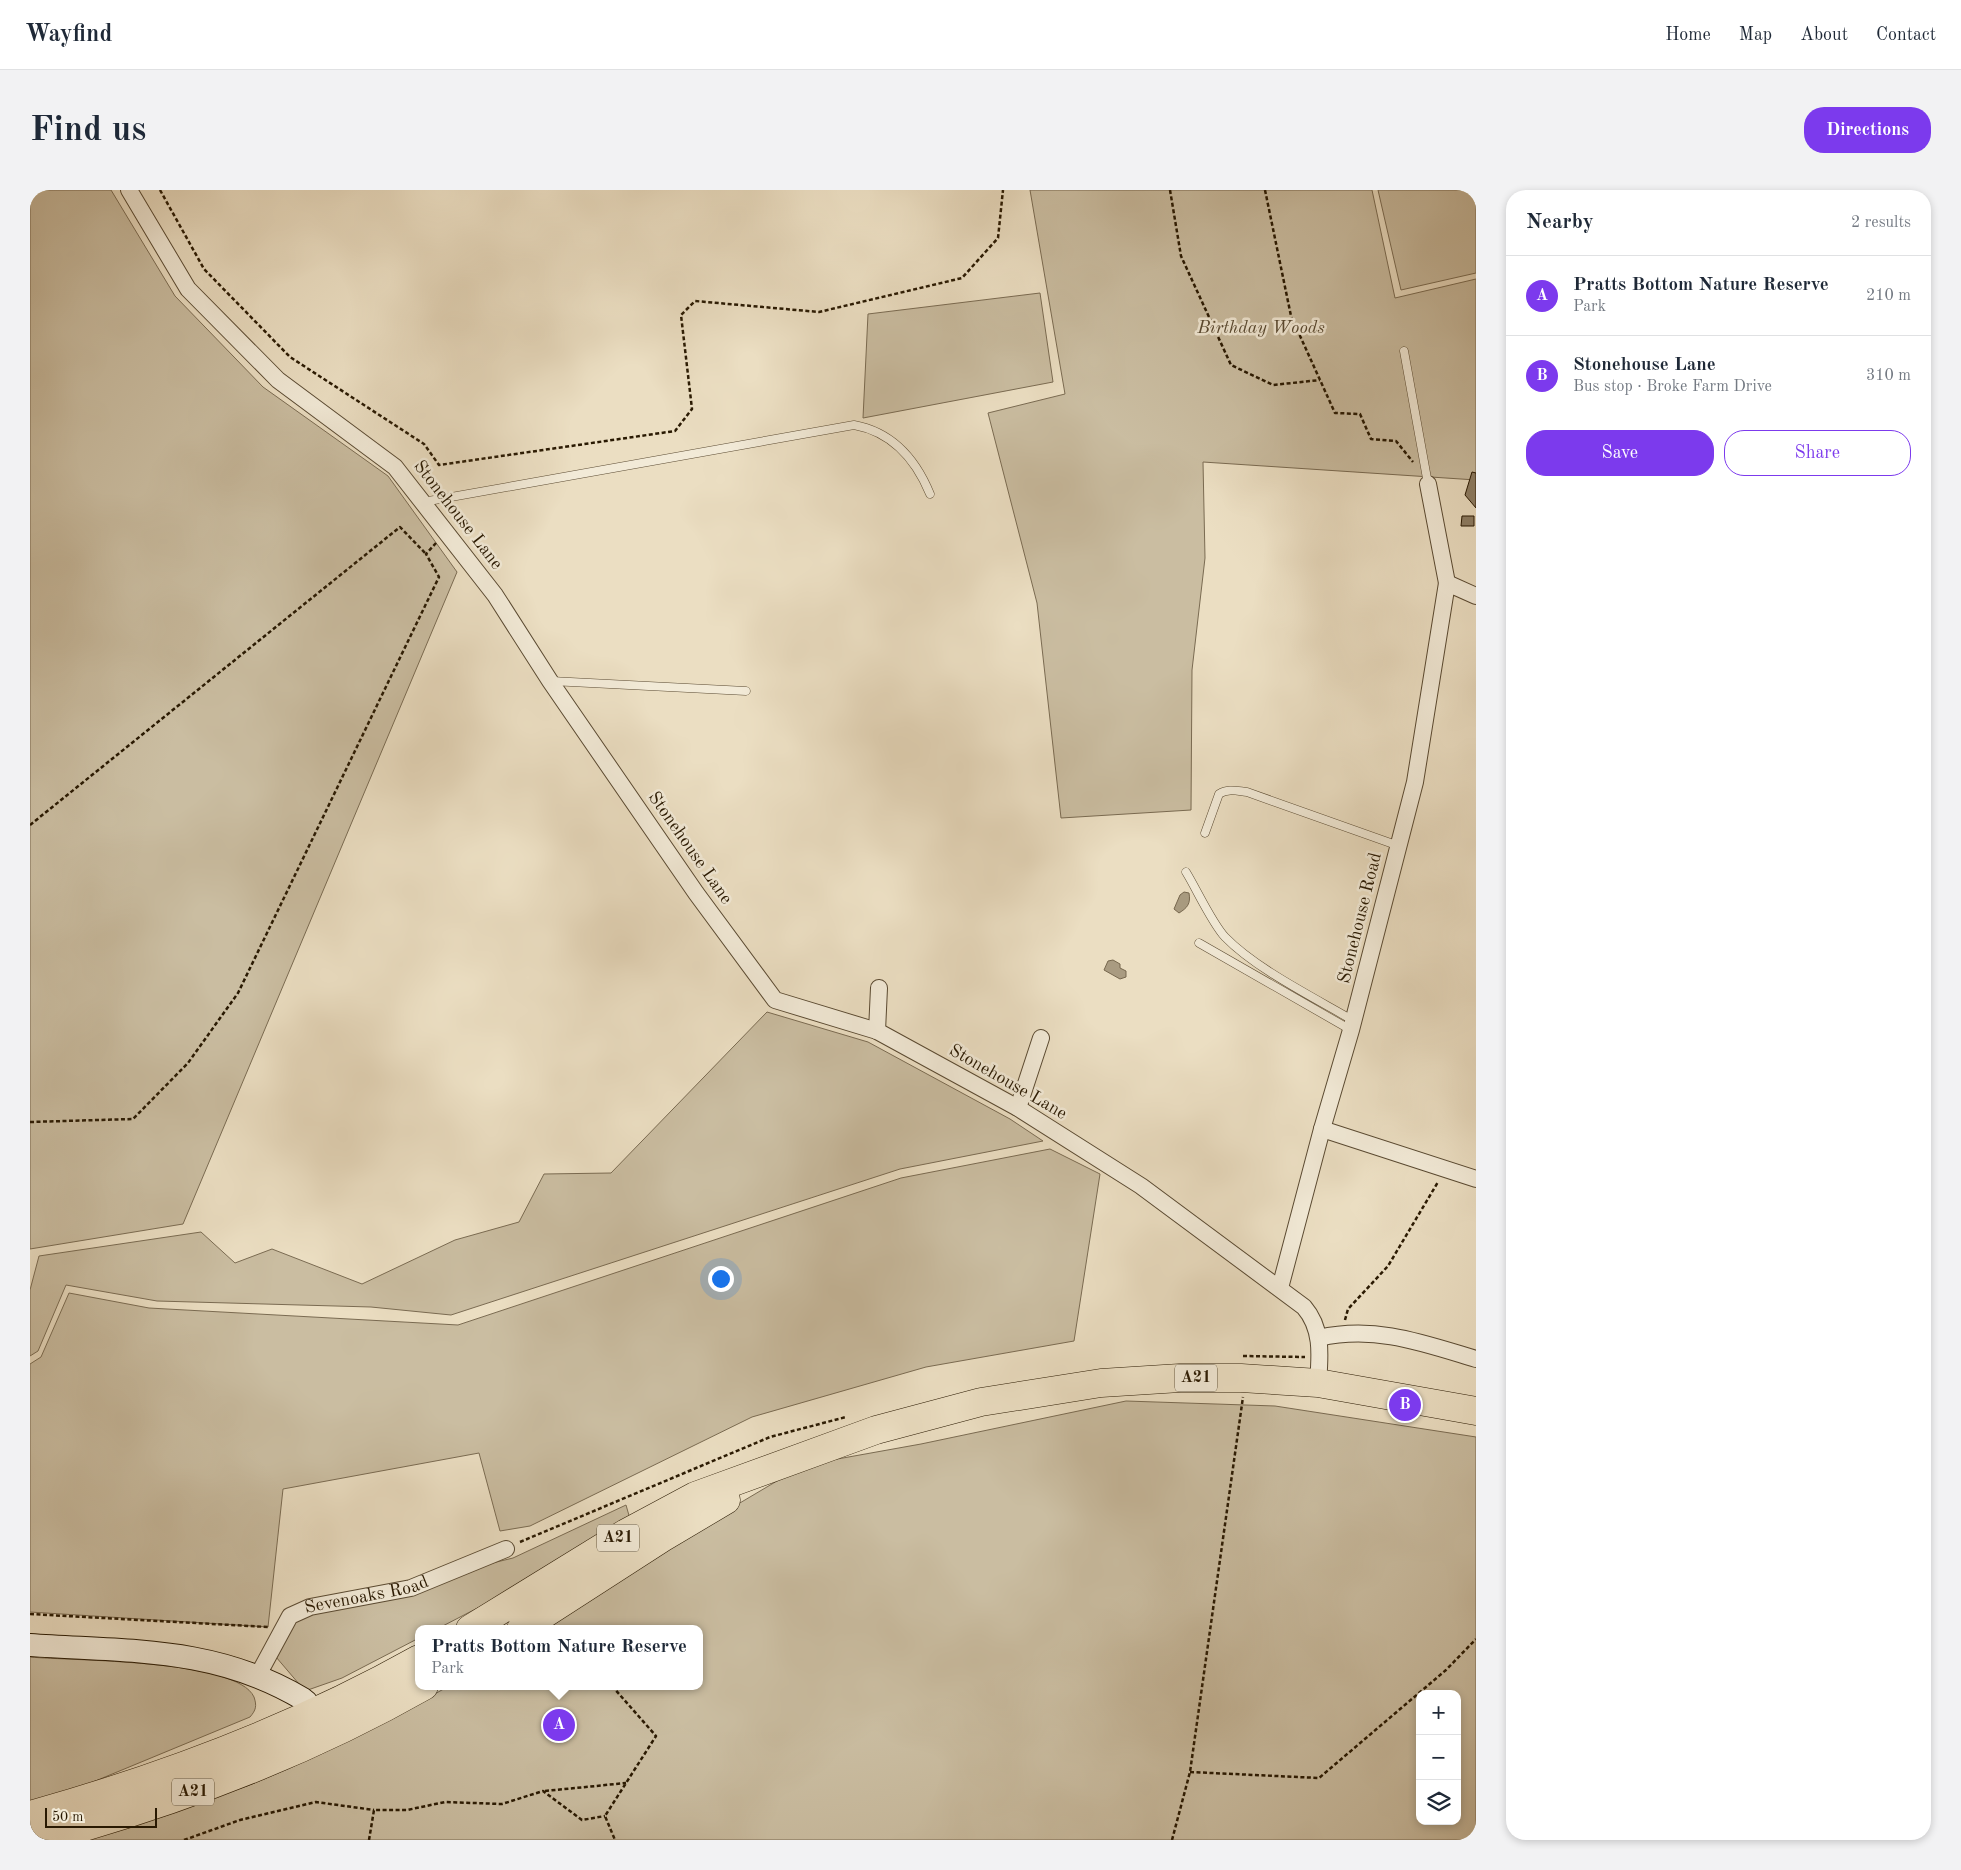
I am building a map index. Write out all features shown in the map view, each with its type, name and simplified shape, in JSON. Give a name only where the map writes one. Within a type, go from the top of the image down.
[{"type":"highway","name":"A21","points":[[476,1625],[626,1533],[686,1501],[876,1430],[955,1408],[1021,1394],[1101,1383],[1180,1378],[1274,1379],[1318,1383],[1476,1411]]},
{"type":"highway","name":"A21","points":[[527,1625],[662,1538],[776,1468]]},
{"type":"highway","name":"A21","points":[[30,1815],[172,1771],[313,1714],[415,1661]]},
{"type":"highway","name":"A21","points":[[38,1840],[91,1826],[203,1789],[342,1728],[416,1690]]},
{"type":"street","name":"Stonehouse Lane","points":[[129,190],[188,289],[278,380],[396,467],[495,595],[550,681],[696,893],[775,1000],[877,1031],[1018,1108],[1141,1186],[1280,1288],[1311,1315],[1319,1338],[1318,1383]]},
{"type":"street","name":"Stonehouse Road","points":[[1280,1288],[1322,1129],[1353,1026],[1415,782],[1447,583],[1428,484]]},
{"type":"street","points":[[1447,583],[1476,596]]},
{"type":"street","points":[[877,1031],[879,988]]},
{"type":"street","points":[[1018,1108],[1041,1038]]},
{"type":"street","points":[[1322,1129],[1476,1180]]},
{"type":"street","points":[[1319,1338],[1342,1333],[1399,1336],[1476,1359]]},
{"type":"street","name":"Sevenoaks Road","points":[[257,1677],[290,1616],[310,1607],[411,1588],[506,1549]]},
{"type":"street","points":[[30,1644],[163,1653],[216,1662],[257,1677],[305,1700],[311,1707],[316,1722],[322,1726],[342,1728]]},
{"type":"lane","points":[[1404,352],[1428,484]]},
{"type":"lane","points":[[423,502],[854,425],[868,428],[884,435],[901,449],[922,474],[930,494]]},
{"type":"lane","points":[[550,681],[746,691]]},
{"type":"lane","points":[[1205,833],[1220,794],[1224,791],[1232,790],[1247,792],[1399,846]]},
{"type":"lane","points":[[1186,872],[1224,936],[1238,949],[1353,1026]]},
{"type":"lane","points":[[1199,943],[1353,1026]]},
{"type":"path","points":[[160,190],[204,269],[290,357],[424,444],[438,465],[675,432],[692,409],[681,315],[695,301],[819,312],[962,278],[998,238],[1003,190]]},
{"type":"path","points":[[1170,190],[1181,256],[1231,365],[1273,386],[1320,380]]},
{"type":"path","points":[[1264,190],[1291,316],[1335,413],[1360,414],[1371,439],[1396,441],[1428,484]]},
{"type":"path","points":[[30,825],[400,527],[426,554],[439,577],[238,993],[188,1063],[133,1119],[30,1122]]},
{"type":"path","points":[[426,554],[447,533]]},
{"type":"path","points":[[1342,1333],[1348,1309],[1388,1266],[1445,1171]]},
{"type":"path","points":[[1172,1840],[1190,1772],[1243,1396]]},
{"type":"path","points":[[30,1614],[284,1628]]},
{"type":"path","points":[[1190,1772],[1319,1778],[1446,1670],[1476,1639]]},
{"type":"path","points":[[543,1791],[582,1820],[605,1816],[656,1736],[616,1690]]},
{"type":"path","points":[[184,1840],[240,1820],[316,1802],[374,1810],[407,1810],[446,1802],[502,1804],[543,1791],[626,1782]]},
{"type":"path","points":[[369,1840],[374,1810]]},
{"type":"path","points":[[605,1816],[615,1840]]},
{"type":"green space","points":[[30,190],[111,190],[175,296],[263,387],[388,476],[457,572],[183,1224],[30,1249]]},
{"type":"green space","name":"Birthday Woods","points":[[1030,190],[1372,190],[1395,298],[1476,279],[1476,480],[1203,462],[1205,558],[1192,670],[1191,810],[1061,818],[1037,603],[988,413],[1065,394]]},
{"type":"green space","points":[[1378,190],[1476,190],[1476,273],[1401,290]]},
{"type":"green space","points":[[1040,293],[1053,382],[863,418],[868,314]]},
{"type":"green space","points":[[767,1012],[868,1042],[1010,1119],[1043,1141],[900,1169],[451,1315],[371,1307],[157,1301],[66,1285],[38,1351],[30,1356],[30,1290],[39,1256],[201,1232],[235,1263],[272,1249],[362,1284],[455,1240],[519,1222],[544,1174],[611,1173]]},
{"type":"green space","points":[[1050,1149],[1100,1174],[1074,1341],[926,1367],[752,1417],[530,1526],[500,1531],[479,1453],[283,1489],[268,1627],[30,1612],[30,1364],[41,1357],[69,1293],[149,1308],[458,1325],[901,1178]]},
{"type":"green space","points":[[1126,1401],[1275,1406],[1476,1437],[1476,1840],[83,1840],[247,1786],[288,1769],[374,1728],[442,1690],[703,1690],[703,1625],[553,1625],[674,1542],[804,1465],[921,1444]]},
{"type":"green space","points":[[626,1505],[630,1519],[518,1587],[445,1625],[415,1625],[415,1640],[342,1678],[305,1691],[276,1657],[284,1614],[513,1558]]},
{"type":"green space","points":[[30,1657],[151,1664],[218,1675],[241,1685],[254,1697],[255,1708],[250,1717],[76,1789],[30,1804]]},
{"type":"shaded area","points":[[1184,892],[1189,893],[1189,903],[1179,913],[1174,909],[1180,895]]},
{"type":"shaded area","points":[[1113,960],[1120,964],[1120,968],[1126,971],[1126,977],[1120,979],[1104,970],[1108,961]]},
{"type":"building","points":[[1472,472],[1476,473],[1476,508],[1465,495]]},
{"type":"building","points":[[1462,516],[1474,516],[1474,526],[1461,526]]},
{"type":"place","name":"Stonehouse Lane","points":[[1405,1405]]},
{"type":"place","name":"Pratts Bottom Nature Reserve","points":[[559,1725]]}]
